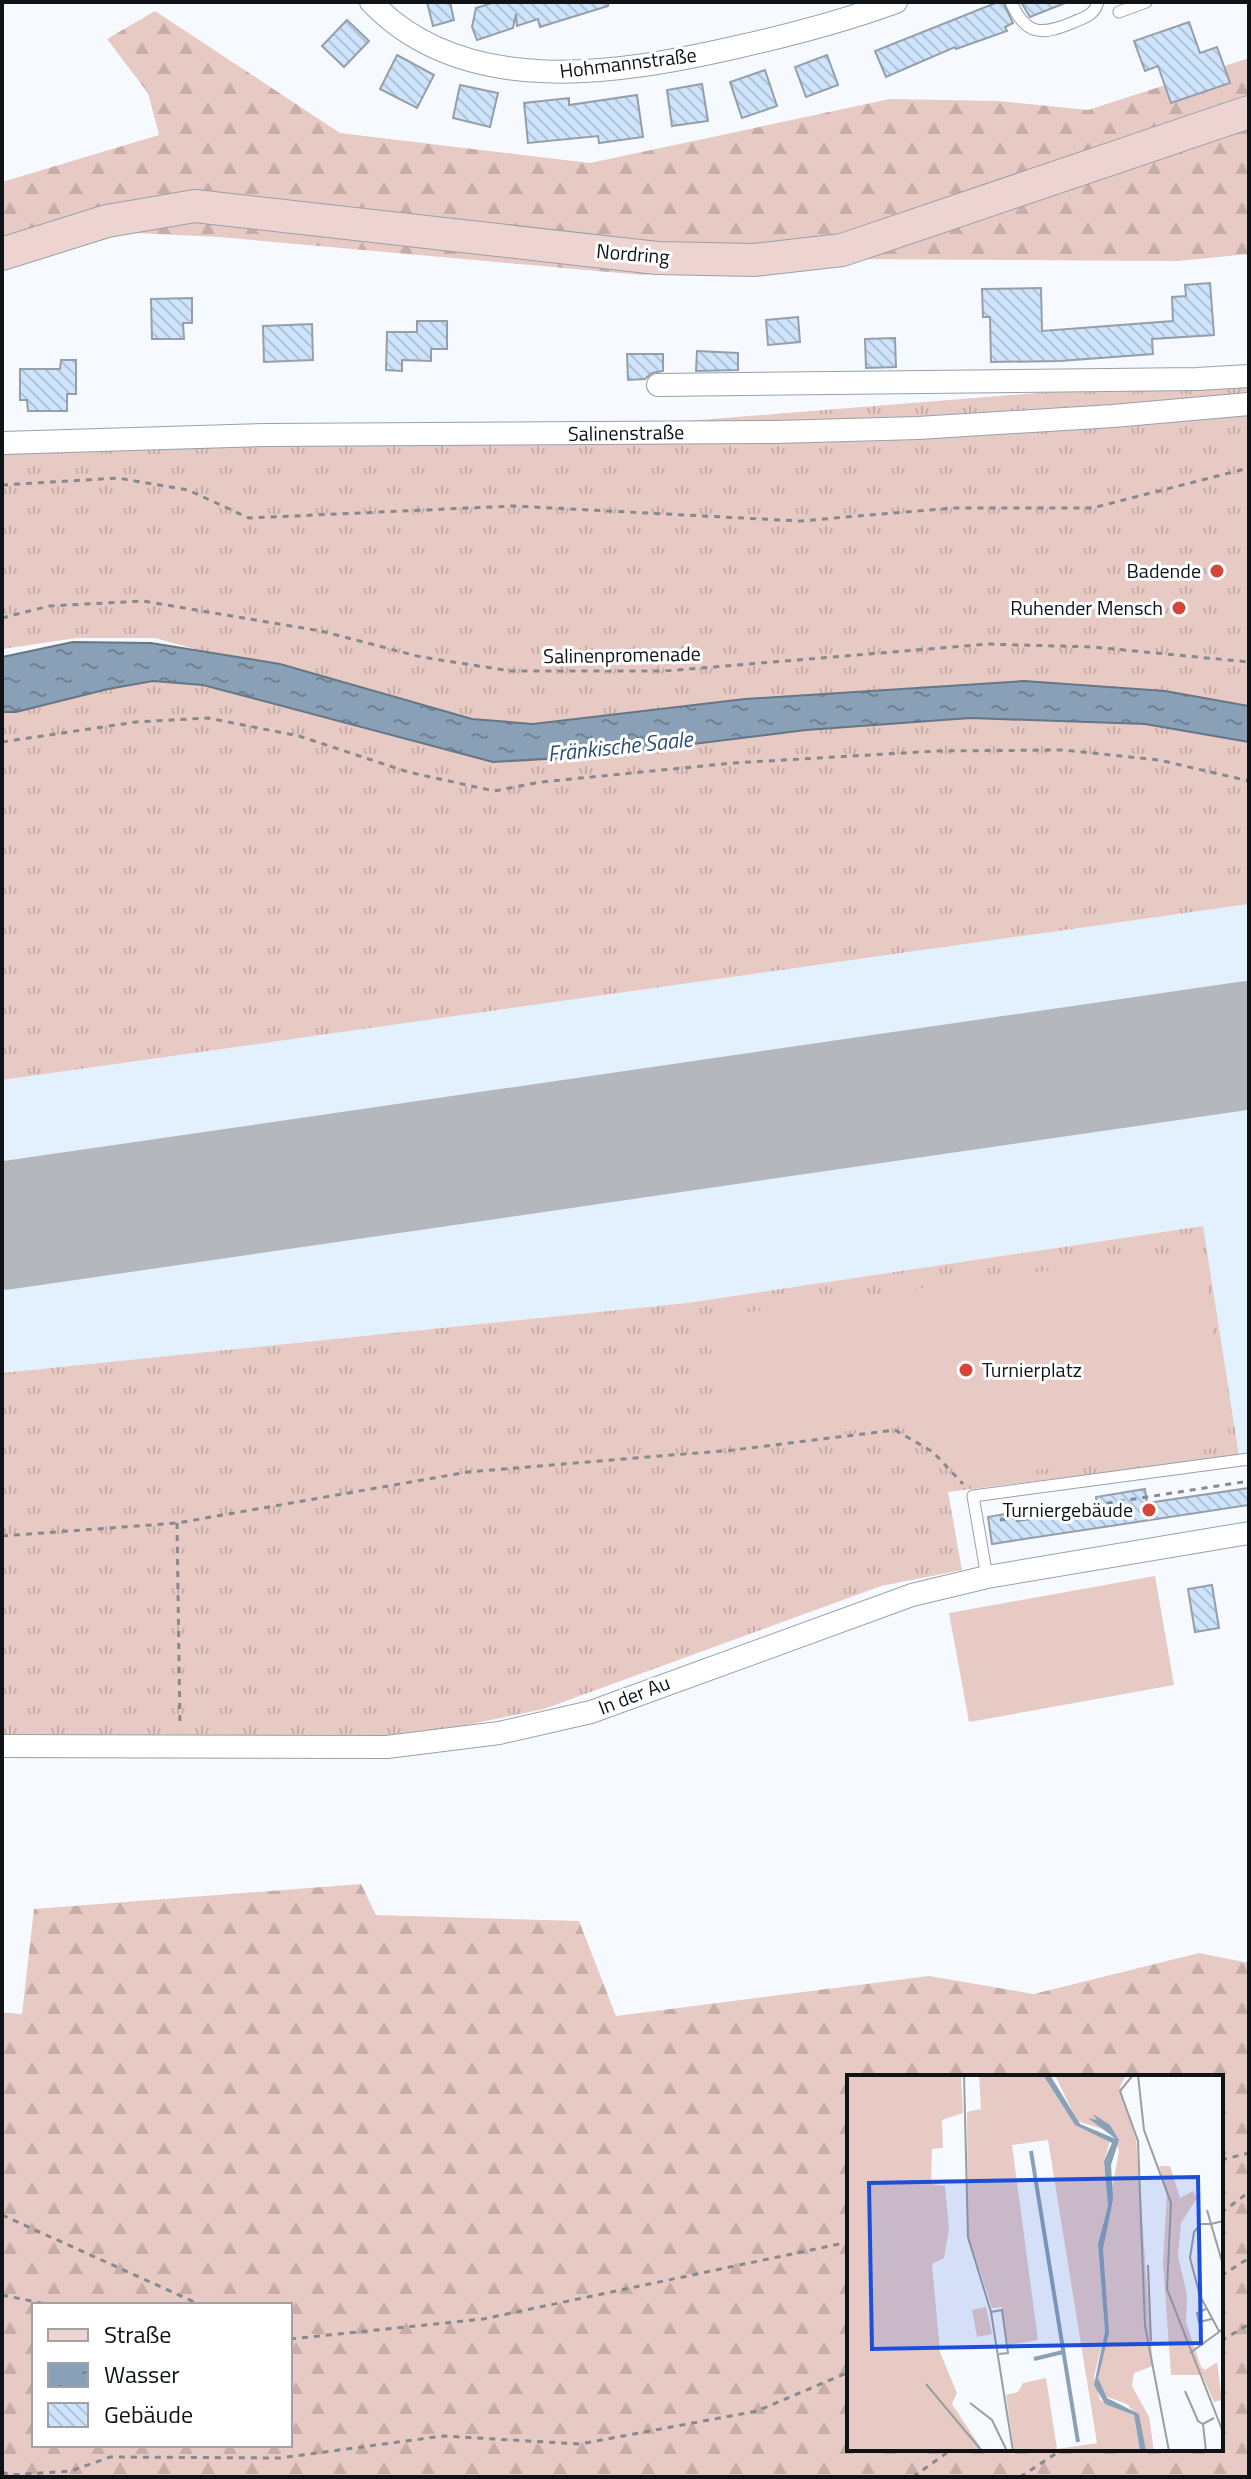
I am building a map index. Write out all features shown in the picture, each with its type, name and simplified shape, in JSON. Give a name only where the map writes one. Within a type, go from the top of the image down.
[{"type":"main road","name":"Nordring","points":[[2,254],[107,221],[195,206],[657,258],[754,260],[842,250],[1249,112]]},
{"type":"street","name":"Hohmannstraße","points":[[371,2],[384,15],[455,56],[493,66],[548,72],[611,69],[694,57],[796,33],[896,2]]},
{"type":"street","points":[[658,385],[1249,376]]},
{"type":"street","name":"Salinenstraße","points":[[2,443],[266,435],[887,429],[1113,416],[1249,404]]},
{"type":"street","name":"In der Au","points":[[2,1746],[387,1747],[499,1733],[591,1712],[912,1595],[987,1577],[1249,1533]]},
{"type":"lane","points":[[1011,2],[1026,26],[1042,31],[1052,31],[1090,15],[1098,2]]},
{"type":"lane","points":[[1119,12],[1146,2]]},
{"type":"lane","points":[[987,1577],[973,1496],[1249,1459]]},
{"type":"path","points":[[2,485],[118,478],[188,490],[249,518],[513,506],[800,521],[953,508],[1092,508],[1249,468]]},
{"type":"path","name":"Salinenpromenade","points":[[2,618],[49,606],[143,601],[321,631],[421,657],[511,671],[664,671],[987,644],[1093,647],[1249,662]]},
{"type":"path","points":[[2,742],[136,722],[208,718],[299,736],[408,772],[494,791],[541,782],[733,763],[937,751],[1063,750],[1159,760],[1249,781]]},
{"type":"path","points":[[2,1536],[177,1523],[468,1472],[733,1450],[895,1430],[933,1452],[973,1496]]},
{"type":"path","points":[[1000,1520],[1249,1481]]},
{"type":"path","points":[[177,1523],[181,1747]]},
{"type":"path","points":[[1223,2160],[1249,2153]]},
{"type":"path","points":[[1223,2212],[1249,2192]]},
{"type":"path","points":[[2,2215],[197,2303]]},
{"type":"path","points":[[292,2339],[483,2319],[847,2242]]},
{"type":"path","points":[[1223,2275],[1249,2258]]},
{"type":"path","points":[[2,2295],[41,2303]]},
{"type":"path","points":[[1223,2340],[1249,2324]]},
{"type":"path","points":[[2,2472],[10,2475],[71,2471],[110,2457],[280,2458],[443,2436],[580,2444],[757,2411],[847,2373]]},
{"type":"path","points":[[913,2477],[949,2451]]},
{"type":"path","points":[[1020,2477],[1060,2451]]},
{"type":"shaded area","points":[[1249,904],[1249,1454],[1239,1456],[1202,1226],[687,1303],[2,1373],[2,1080]]},
{"type":"green space","points":[[155,11],[340,133],[590,163],[890,99],[998,101],[1088,110],[1249,58],[1249,254],[1178,261],[831,259],[642,275],[219,237],[115,232],[2,265],[2,182],[159,135],[148,93],[107,39]]},
{"type":"green space","points":[[1249,376],[1249,724],[1152,701],[517,738],[155,638],[77,638],[2,649],[2,452],[525,434]]},
{"type":"green space","points":[[153,681],[203,685],[493,762],[596,756],[806,730],[970,718],[1145,724],[1245,741],[1249,742],[1249,904],[2,1080],[2,712],[16,712]]},
{"type":"green space","points":[[1203,1226],[1239,1456],[948,1492],[962,1570],[881,1586],[544,1709],[403,1738],[2,1735],[2,1373],[687,1303]]},
{"type":"green space","name":"Turnierplatz","points":[[1200,1249],[1231,1446],[982,1477],[923,1422],[725,1445],[707,1318]]},
{"type":"green space","points":[[1155,1576],[1174,1685],[969,1722],[949,1613]]},
{"type":"green space","points":[[361,1884],[376,1915],[579,1921],[616,2016],[929,1976],[1034,1994],[1199,1953],[1249,1963],[1249,2477],[2,2477],[2,2013],[22,2014],[34,1909]]},
{"type":"water","name":"Fränkische Saale","points":[[73,642],[151,643],[280,664],[472,719],[533,724],[745,699],[1024,681],[1165,691],[1249,706],[1249,742],[1145,724],[970,718],[806,730],[596,756],[493,762],[203,685],[153,681],[16,712],[2,712],[2,657]]},
{"type":"building","points":[[427,2],[450,2],[454,20],[433,26]]},
{"type":"building","points":[[495,2],[608,2],[608,6],[540,27],[538,19],[517,26],[516,14],[513,28],[477,40],[472,27],[476,8]]},
{"type":"building","points":[[1003,2],[1013,23],[1005,27],[1007,31],[955,47],[886,77],[875,51]]},
{"type":"building","points":[[1021,2],[1065,2],[1065,3],[1030,17]]},
{"type":"building","points":[[347,20],[369,41],[344,67],[322,46]]},
{"type":"building","points":[[1189,22],[1200,53],[1217,47],[1230,83],[1171,103],[1158,66],[1145,71],[1134,41]]},
{"type":"building","points":[[397,55],[434,75],[417,108],[380,89]]},
{"type":"building","points":[[827,55],[838,85],[806,97],[795,67]]},
{"type":"building","points":[[765,70],[777,106],[742,118],[730,82]]},
{"type":"building","points":[[702,84],[708,121],[672,126],[667,90]]},
{"type":"building","points":[[460,85],[498,93],[490,127],[453,118]]},
{"type":"building","points":[[637,95],[643,137],[599,143],[598,136],[528,143],[524,103],[569,98],[569,105]]},
{"type":"building","points":[[1210,283],[1214,335],[1152,339],[1153,354],[1060,361],[991,362],[990,317],[983,317],[982,289],[1041,288],[1042,331],[1173,321],[1172,297],[1186,296],[1185,285]]},
{"type":"building","points":[[192,298],[192,323],[183,323],[184,339],[152,339],[151,299]]},
{"type":"building","points":[[798,317],[800,342],[768,345],[766,320]]},
{"type":"building","points":[[417,321],[447,321],[447,349],[431,349],[431,361],[402,360],[402,371],[386,370],[387,332],[417,332]]},
{"type":"building","points":[[312,324],[313,360],[264,362],[263,326]]},
{"type":"building","points":[[895,338],[896,367],[866,368],[865,339]]},
{"type":"building","points":[[697,351],[738,353],[738,370],[696,371]]},
{"type":"building","points":[[627,354],[663,354],[663,371],[652,373],[645,379],[628,380]]},
{"type":"building","points":[[61,360],[76,360],[76,394],[67,394],[67,411],[28,411],[27,400],[20,400],[20,369],[60,369]]},
{"type":"building","name":"Turniergebäude","points":[[1249,1488],[1249,1505],[992,1544],[988,1517],[1016,1512],[1017,1521],[1098,1509],[1096,1497],[1145,1489],[1147,1503]]},
{"type":"building","points":[[1212,1585],[1219,1628],[1195,1632],[1188,1589]]},
{"type":"runway","points":[[2,1226],[1249,1045]]},
{"type":"place","name":"Badende","points":[[1217,571]]},
{"type":"place","name":"Ruhender Mensch","points":[[1179,608]]},
{"type":"place","name":"Turnierplatz","points":[[966,1370]]},
{"type":"place","name":"Turniergebäude","points":[[1149,1510]]}]
